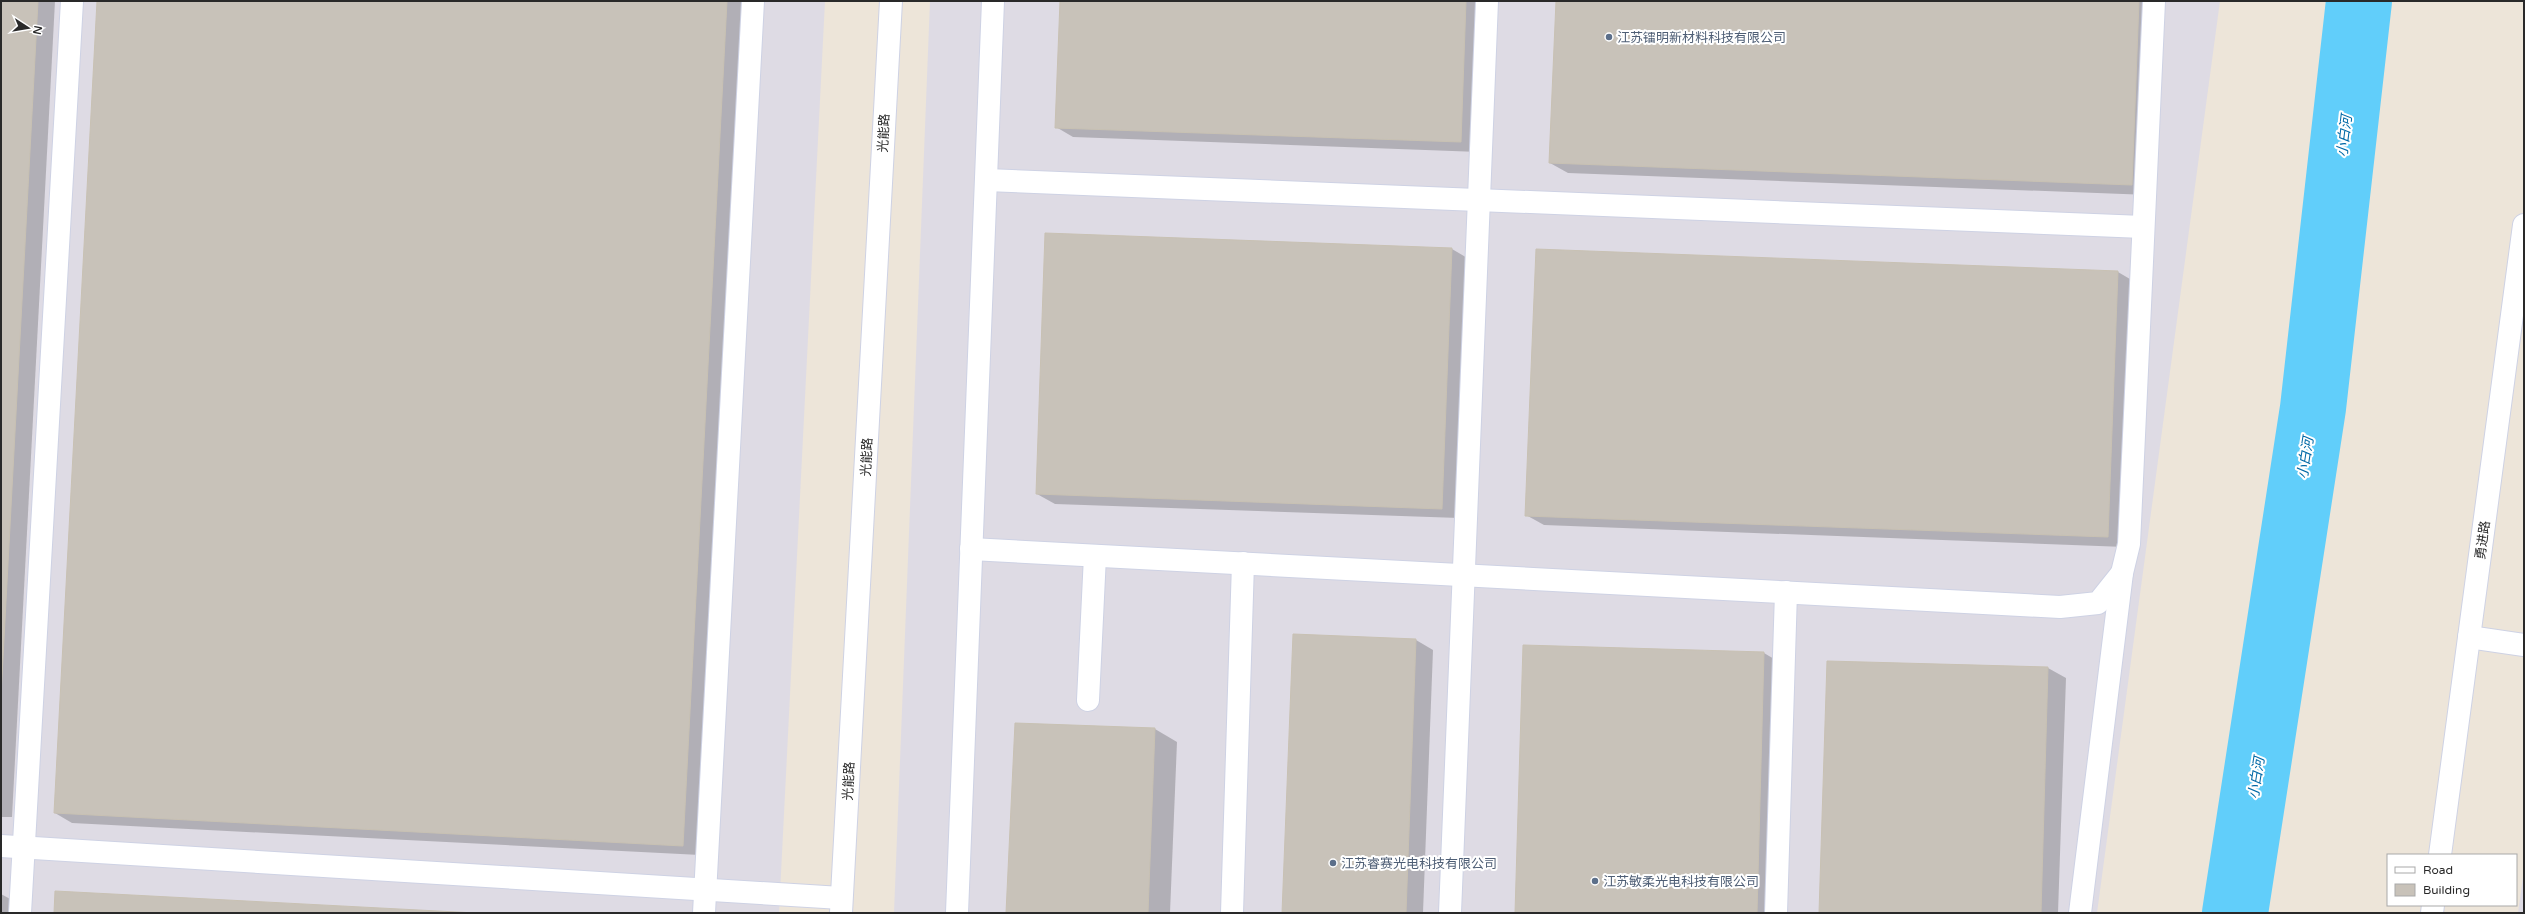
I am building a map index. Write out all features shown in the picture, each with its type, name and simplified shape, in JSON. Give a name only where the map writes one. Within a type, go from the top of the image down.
[{"type":"street","points":[[20,913],[72,1]]},
{"type":"street","points":[[704,913],[754,1]]},
{"type":"street","name":"光能路","points":[[841,906],[891,1]]},
{"type":"street","points":[[957,913],[993,1]]},
{"type":"street","points":[[1450,913],[1487,1]]},
{"type":"street","points":[[2080,913],[2122,573],[2129,544],[2154,1]]},
{"type":"street","points":[[986,180],[2143,227]]},
{"type":"street","name":"勇进路","points":[[2440,854],[2524,226]]},
{"type":"street","points":[[971,549],[2060,607],[2098,603],[2122,573]]},
{"type":"street","points":[[1088,700],[1095,556]]},
{"type":"street","points":[[1232,913],[1243,564]]},
{"type":"street","points":[[1776,913],[1786,592]]},
{"type":"street","points":[[2469,637],[2524,645]]},
{"type":"street","points":[[1,846],[706,890],[841,906]]},
{"type":"shaded area","points":[[1,1],[825,1],[779,913],[1,913]]},
{"type":"shaded area","points":[[930,1],[2220,1],[2097,913],[894,913]]},
{"type":"shaded area","points":[[2524,870],[2524,913],[2518,913]]},
{"type":"building","points":[[1,1],[38,1],[1,695]]},
{"type":"building","points":[[97,1],[727,1],[683,846],[54,813]]},
{"type":"building","points":[[1060,1],[1466,1],[1461,142],[1055,128]]},
{"type":"building","points":[[1556,1],[2139,1],[2132,185],[1549,163]]},
{"type":"building","points":[[1045,233],[1452,248],[1442,509],[1036,494]]},
{"type":"building","points":[[1536,249],[2118,271],[2108,537],[1525,516]]},
{"type":"building","points":[[1293,634],[1416,639],[1406,913],[1282,913]]},
{"type":"building","points":[[1523,645],[1764,652],[1757,913],[1515,913]]},
{"type":"building","points":[[1827,661],[2048,667],[2041,913],[1819,913]]},
{"type":"building","points":[[1015,723],[1155,728],[1148,913],[1006,913]]},
{"type":"building","points":[[55,891],[476,913],[54,913]]},
{"type":"waterway","name":"小白河","points":[[2235,913],[2313,408],[2359,1]]},
{"type":"place","name":"江苏镭明新材料科技有限公司","points":[[1609,37]]},
{"type":"place","name":"江苏睿赛光电科技有限公司","points":[[1333,863]]},
{"type":"place","name":"江苏敏柔光电科技有限公司","points":[[1595,881]]}]
